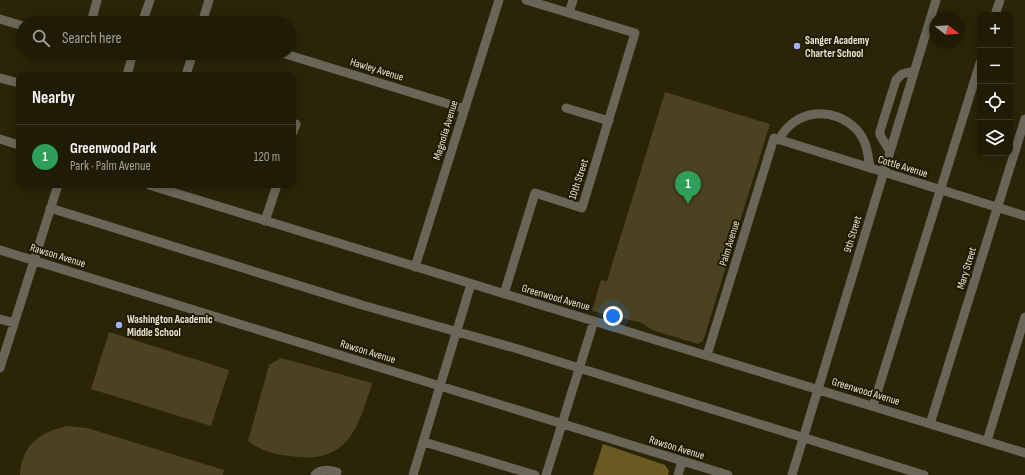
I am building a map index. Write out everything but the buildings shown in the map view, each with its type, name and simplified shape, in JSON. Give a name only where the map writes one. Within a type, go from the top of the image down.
[{"type":"street","points":[[93,16],[97,0]]},
{"type":"street","points":[[144,16],[150,0]]},
{"type":"street","points":[[204,16],[209,0]]},
{"type":"street","name":"Magnolia Avenue","points":[[415,267],[498,0]]},
{"type":"street","points":[[526,0],[569,13],[573,0]]},
{"type":"street","name":"9th Street","points":[[792,475],[889,150],[936,0]]},
{"type":"street","points":[[996,12],[1000,0]]},
{"type":"street","name":"10th Street","points":[[504,294],[535,193],[582,208],[635,33],[569,13]]},
{"type":"street","points":[[0,19],[16,24]]},
{"type":"street","name":"Hawley Avenue","points":[[296,57],[464,109]]},
{"type":"street","points":[[128,72],[131,60]]},
{"type":"street","points":[[187,72],[191,60]]},
{"type":"street","points":[[889,150],[880,135],[880,131],[896,80],[898,76],[914,71]]},
{"type":"street","points":[[873,406],[977,73]]},
{"type":"street","points":[[0,78],[16,82]]},
{"type":"street","points":[[566,108],[609,121]]},
{"type":"street","name":"Palm Avenue","points":[[707,355],[776,139],[784,129],[799,118],[815,113],[832,115],[847,121],[858,131],[866,146],[870,168]]},
{"type":"street","name":"Mary Street","points":[[930,424],[1025,119]]},
{"type":"street","points":[[0,139],[16,144]]},
{"type":"street","name":"Cottle Avenue","points":[[776,139],[1025,216]]},
{"type":"street","points":[[0,368],[57,188]]},
{"type":"street","name":"Greenwood Avenue","points":[[161,188],[1025,453]]},
{"type":"street","points":[[265,221],[275,188]]},
{"type":"street","points":[[50,208],[457,333],[579,368],[924,475]]},
{"type":"street","name":"Rawson Avenue","points":[[0,250],[728,475]]},
{"type":"street","points":[[414,475],[471,284]]},
{"type":"street","points":[[987,441],[1025,317]]},
{"type":"street","points":[[0,319],[14,324]]},
{"type":"street","points":[[546,475],[594,321]]},
{"type":"street","points":[[424,442],[535,475]]},
{"type":"street","points":[[678,475],[682,461]]},
{"type":"street","points":[[315,475],[321,471],[331,470],[338,474]]},
{"type":"shaded area","points":[[665,92],[770,124],[703,341],[698,344],[652,330],[642,323],[592,311],[601,280],[607,281]]},
{"type":"shaded area","points":[[109,332],[229,370],[211,426],[91,389]]},
{"type":"shaded area","points":[[281,358],[372,383],[367,400],[355,429],[348,440],[338,449],[325,455],[310,457],[290,456],[268,452],[248,441],[269,365]]},
{"type":"shaded area","points":[[68,426],[87,428],[224,470],[223,475],[20,475],[24,455],[34,441],[58,428]]},
{"type":"shaded area","points":[[603,444],[665,465],[669,471],[668,475],[593,475]]},
{"type":"place","name":"Sanger Academy Charter School","points":[[797,46]]},
{"type":"place","name":"Greenwood Park","points":[[688,204]]},
{"type":"place","name":"Washington Academic Middle School","points":[[119,325]]}]
